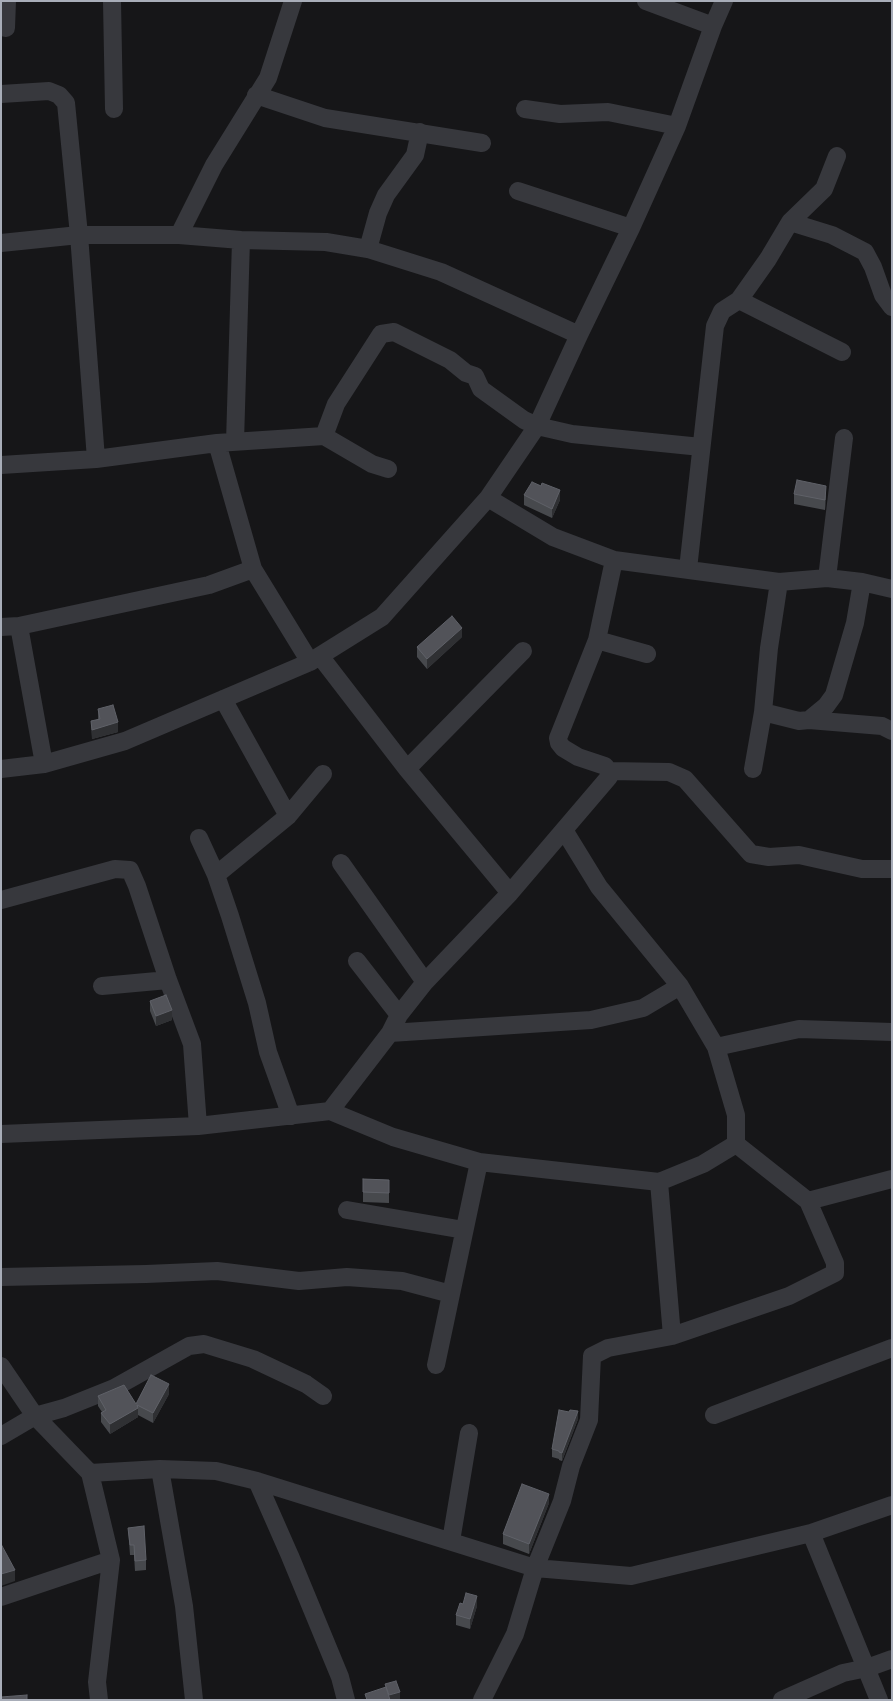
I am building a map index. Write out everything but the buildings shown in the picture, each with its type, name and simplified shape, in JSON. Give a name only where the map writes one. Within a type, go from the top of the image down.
[{"type":"street","points":[[6,28],[7,1]]},
{"type":"street","points":[[112,1],[114,108]]},
{"type":"street","points":[[179,235],[214,165],[268,78],[293,1]]},
{"type":"street","points":[[646,1],[713,26]]},
{"type":"street","points":[[1,769],[44,764],[125,741],[315,659],[382,617],[488,498],[537,426],[677,126],[724,1]]},
{"type":"street","points":[[1,94],[49,92],[59,94],[66,103],[79,235],[96,459]]},
{"type":"street","points":[[256,95],[326,118],[482,143]]},
{"type":"street","points":[[525,109],[560,114],[608,112],[677,126]]},
{"type":"street","points":[[368,249],[378,213],[386,195],[415,155],[420,132]]},
{"type":"street","points":[[688,569],[715,326],[722,312],[740,300],[790,222],[824,189],[837,156]]},
{"type":"street","points":[[518,191],[631,228]]},
{"type":"street","points":[[790,222],[832,235],[865,252],[874,267],[883,295],[892,307]]},
{"type":"street","points":[[1,243],[79,235],[179,235],[241,240],[326,242],[368,249],[441,272],[579,335]]},
{"type":"street","points":[[235,442],[241,240]]},
{"type":"street","points":[[740,300],[842,352]]},
{"type":"street","points":[[324,436],[336,404],[381,334],[394,332],[450,360],[466,373],[475,376],[480,390],[524,420],[537,426],[572,434],[701,446]]},
{"type":"street","points":[[1,465],[96,459],[217,443],[324,436],[372,464],[388,469]]},
{"type":"street","points":[[827,578],[844,438]]},
{"type":"street","points":[[217,443],[253,568],[315,659],[510,893]]},
{"type":"street","points":[[488,498],[553,537],[614,560],[779,582],[827,578],[862,582],[892,589]]},
{"type":"street","points":[[330,1111],[390,1033],[399,1015],[425,982],[510,893],[609,777],[609,771],[605,766],[578,757],[562,748],[558,738],[597,640],[614,560]]},
{"type":"street","points":[[44,764],[10,626],[209,585],[253,568]]},
{"type":"street","points":[[753,770],[764,712],[769,648],[779,582]]},
{"type":"street","points":[[828,714],[855,623],[862,582]]},
{"type":"street","points":[[597,640],[647,654]]},
{"type":"street","points":[[408,769],[523,650]]},
{"type":"street","points":[[223,700],[288,816]]},
{"type":"street","points":[[764,712],[799,721],[828,714],[882,726],[892,731]]},
{"type":"street","points":[[609,771],[669,772],[685,779],[752,854],[769,857],[799,855],[862,869],[892,868]]},
{"type":"street","points":[[216,875],[288,816],[324,774]]},
{"type":"street","points":[[564,830],[600,887],[680,986],[716,1047],[736,1114],[736,1144]]},
{"type":"street","points":[[199,838],[216,875],[257,1003],[268,1052],[291,1116]]},
{"type":"street","points":[[341,863],[425,982]]},
{"type":"street","points":[[1,900],[115,869],[130,870],[192,1044],[198,1126]]},
{"type":"street","points":[[357,961],[399,1015]]},
{"type":"street","points":[[102,986],[168,980]]},
{"type":"street","points":[[390,1033],[591,1020],[643,1008],[680,986]]},
{"type":"street","points":[[716,1047],[800,1029],[892,1032]]},
{"type":"street","points":[[1,1134],[198,1126],[330,1111],[393,1137],[479,1162],[659,1182],[703,1164],[736,1144]]},
{"type":"street","points":[[482,1700],[515,1634],[535,1568],[562,1501],[571,1466],[589,1420],[592,1356],[608,1348],[672,1336],[789,1296],[834,1274],[835,1263],[808,1201],[736,1144]]},
{"type":"street","points":[[436,1365],[479,1162]]},
{"type":"street","points":[[808,1201],[892,1180]]},
{"type":"street","points":[[659,1182],[672,1336]]},
{"type":"street","points":[[347,1210],[464,1230]]},
{"type":"street","points":[[1,1277],[217,1271],[299,1281],[347,1277],[402,1281],[450,1294]]},
{"type":"street","points":[[1,1436],[35,1416],[64,1408],[114,1388],[189,1346],[204,1344],[253,1359],[306,1384],[323,1396]]},
{"type":"street","points":[[714,1415],[892,1348]]},
{"type":"street","points":[[1,1366],[35,1416],[90,1473],[111,1560],[97,1682],[99,1700]]},
{"type":"street","points":[[451,1541],[469,1433]]},
{"type":"street","points":[[90,1473],[160,1469],[216,1471],[257,1480],[535,1568],[631,1576],[810,1533],[892,1506]]},
{"type":"street","points":[[160,1469],[184,1606],[194,1700]]},
{"type":"street","points":[[257,1480],[340,1677],[346,1700]]},
{"type":"street","points":[[810,1533],[879,1700]]},
{"type":"street","points":[[1,1597],[111,1560]]},
{"type":"street","points":[[782,1700],[843,1673],[867,1668],[892,1659]]}]
